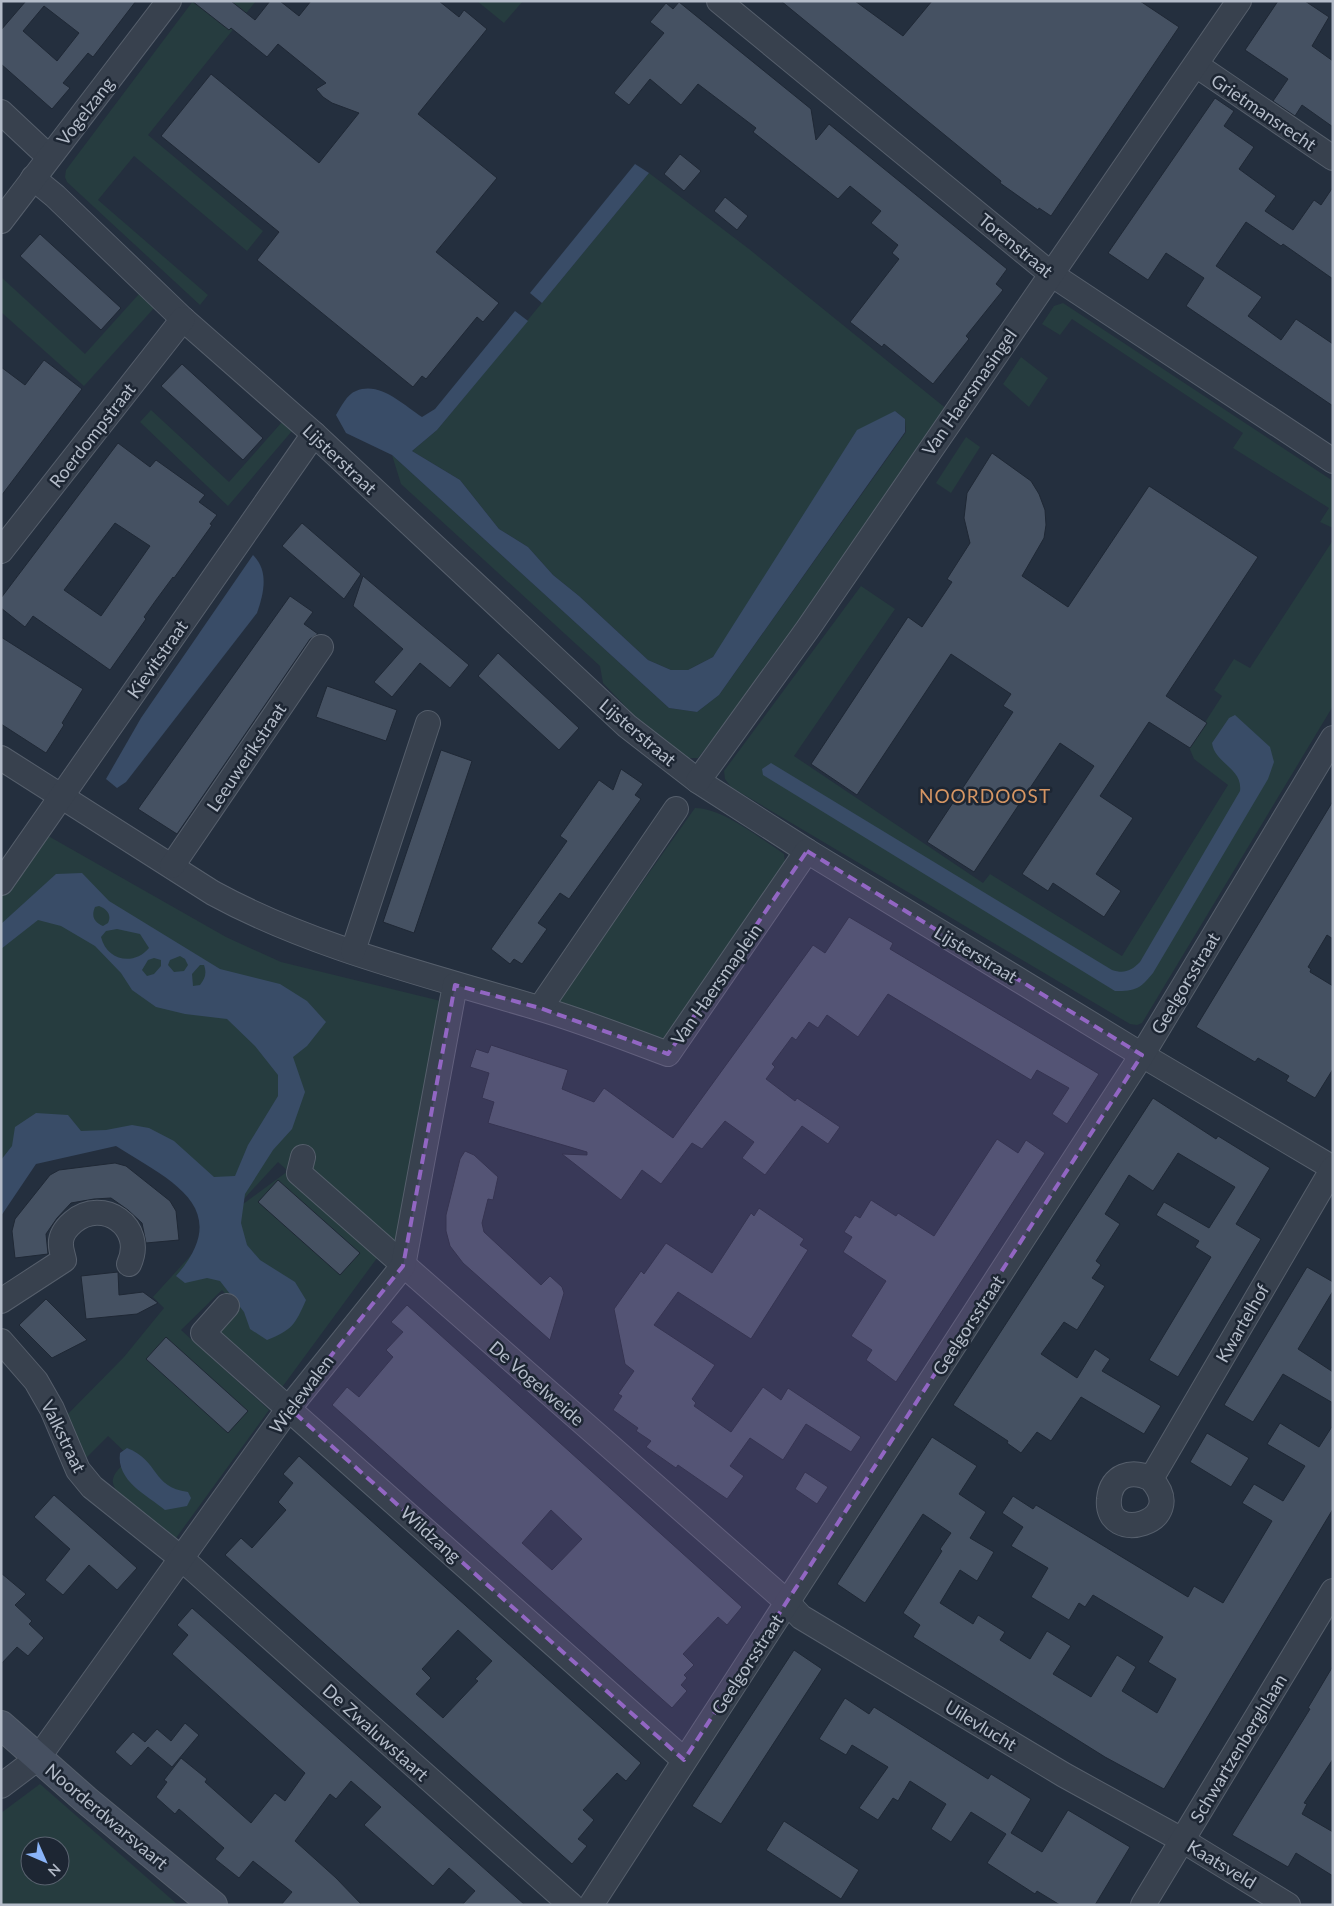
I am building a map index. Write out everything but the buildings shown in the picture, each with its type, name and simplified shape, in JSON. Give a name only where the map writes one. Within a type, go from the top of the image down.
[{"type":"main road","name":"Noorderdwarsvaart","points":[[1,1725],[213,1905]]},
{"type":"street","name":"Vogelzang","points":[[1,221],[169,1]]},
{"type":"street","name":"Torenstraat","points":[[719,1],[1051,274],[1333,461]]},
{"type":"street","name":"Van Haersmasingel","points":[[698,781],[807,630],[1239,1]]},
{"type":"street","name":"Grietmansrecht","points":[[1196,66],[1333,158]]},
{"type":"street","points":[[1,112],[49,157]]},
{"type":"street","name":"Lijsterstraat","points":[[33,178],[56,196],[183,319],[314,434],[627,726],[698,781],[808,851],[1142,1056],[1333,1168]]},
{"type":"street","name":"Roerdompstraat","points":[[1,551],[183,319]]},
{"type":"street","name":"Kievitstraat","points":[[1,883],[314,434]]},
{"type":"street","name":"Leeuwerikstraat","points":[[172,866],[320,647]]},
{"type":"street","points":[[353,951],[428,723]]},
{"type":"street","name":"Geelgorsstraat","points":[[591,1905],[1142,1056],[1333,738]]},
{"type":"street","points":[[1,758],[60,797],[242,909],[353,951],[456,985]]},
{"type":"street","points":[[540,1008],[676,809]]},
{"type":"street","name":"Van Haersmaplein","points":[[456,985],[540,1008],[668,1054],[808,851]]},
{"type":"street","name":"Wielewalen","points":[[1,1786],[38,1758],[289,1408],[403,1266],[456,985]]},
{"type":"street","name":"De Vogelweide","points":[[303,1157],[299,1172],[403,1266],[787,1602]]},
{"type":"street","name":"Kwartelhof","points":[[1151,1479],[1333,1168]]},
{"type":"street","points":[[1,1301],[64,1260],[60,1245],[62,1235],[74,1221],[90,1212],[112,1216],[128,1229],[133,1250],[129,1264]]},
{"type":"street","name":"Wildzang","points":[[227,1306],[203,1333],[684,1760]]},
{"type":"street","name":"Valkstraat","points":[[1,1341],[36,1381],[52,1409],[78,1470],[92,1487],[182,1559]]},
{"type":"street","name":"De Zwaluwstaart","points":[[182,1559],[571,1905]]},
{"type":"street","name":"Schwartzenberghlaan","points":[[1143,1905],[1333,1590]]},
{"type":"street","name":"Uilevlucht","points":[[787,1602],[801,1617],[1064,1774],[1182,1840]]},
{"type":"street","name":"Kaatsveld","points":[[1182,1840],[1288,1905]]},
{"type":"highlighted area","points":[[807,851],[1142,1055],[684,1760],[289,1408],[403,1266],[455,985],[540,1008],[668,1054]]},
{"type":"green space","points":[[193,1],[256,1],[148,135],[263,231],[247,251],[134,156],[98,200],[208,295],[200,305],[67,182],[65,177],[66,170]]},
{"type":"green space","points":[[477,1],[523,1],[504,23]]},
{"type":"green space","points":[[649,173],[749,249],[948,410],[729,719],[698,758],[683,758],[646,728],[603,683],[600,666],[401,484],[392,455],[669,708],[697,712],[719,695],[906,432],[905,419],[895,411],[713,657],[688,670],[671,670],[648,660],[579,596],[553,575],[528,547],[499,529],[460,480],[412,451],[437,430]]},
{"type":"green space","points":[[1,277],[85,354],[139,294],[154,308],[84,386],[1,312]]},
{"type":"green space","points":[[1063,303],[1333,481],[1333,528],[1320,522],[1329,508],[1233,448],[1243,433],[1072,319],[1060,335],[1042,324],[1054,306]]},
{"type":"green space","points":[[1021,357],[1048,378],[1029,407],[1003,384]]},
{"type":"green space","points":[[151,410],[229,482],[282,422],[292,431],[228,506],[140,422]]},
{"type":"green space","points":[[966,437],[980,447],[951,493],[936,483]]},
{"type":"green space","points":[[1333,540],[1333,706],[1142,1023],[1137,1025],[1130,1024],[731,787],[725,779],[724,771],[861,586],[895,609],[794,756],[983,883],[990,874],[1122,956],[1228,785],[1194,759],[1189,747],[1222,696],[1214,690],[1234,659],[1250,668]]},
{"type":"green space","points":[[695,808],[717,813],[741,825],[784,854],[785,863],[673,1030],[665,1038],[656,1037],[556,1004]]},
{"type":"green space","points":[[43,833],[226,937],[281,962],[449,1003],[391,1263],[380,1254],[280,1390],[220,1335],[220,1330],[237,1306],[222,1290],[181,1330],[269,1410],[176,1538],[168,1538],[144,1519],[125,1502],[114,1486],[113,1479],[116,1473],[130,1457],[108,1436],[87,1457],[82,1459],[65,1417],[124,1357],[164,1308],[153,1297],[221,1222],[177,1178],[116,1142],[34,1158],[1,1208],[1,890]],"holes":[[[278,1162],[288,1171],[239,1207],[241,1202]]]},
{"type":"green space","points":[[40,1784],[178,1905],[1,1905],[1,1813]]},
{"type":"water","points":[[635,164],[649,173],[542,303],[530,293]]},
{"type":"water","points":[[515,311],[528,321],[437,430],[412,451],[460,480],[499,529],[528,547],[553,575],[579,596],[648,660],[671,670],[688,670],[713,657],[857,430],[895,411],[905,419],[905,432],[719,695],[697,712],[669,708],[392,455],[346,433],[336,415],[350,395],[356,391],[374,389],[391,396],[422,417],[435,409]]},
{"type":"water","points":[[253,555],[261,568],[264,582],[262,598],[257,613],[126,782],[117,788],[106,779],[141,718]]},
{"type":"water","points":[[1235,715],[1270,747],[1274,762],[1268,779],[1153,973],[1145,983],[1133,990],[1115,991],[763,775],[762,769],[771,763],[1112,970],[1124,972],[1134,968],[1140,962],[1240,791],[1240,783],[1237,777],[1218,756],[1212,743],[1229,718]]},
{"type":"water","points":[[82,873],[109,901],[220,969],[280,984],[307,1001],[326,1022],[307,1046],[293,1057],[305,1092],[292,1129],[273,1150],[245,1194],[241,1223],[247,1245],[260,1260],[295,1282],[306,1300],[292,1326],[282,1333],[267,1340],[250,1329],[244,1312],[220,1281],[207,1278],[185,1283],[176,1276],[193,1252],[199,1231],[197,1214],[188,1198],[174,1184],[116,1146],[36,1164],[1,1216],[1,1160],[12,1146],[15,1127],[36,1113],[68,1115],[81,1131],[106,1130],[132,1125],[149,1128],[174,1141],[214,1177],[235,1176],[248,1145],[278,1096],[278,1075],[255,1046],[227,1019],[185,1014],[156,1007],[132,990],[121,973],[95,946],[61,926],[38,920],[1,949],[1,924],[56,874]],"holes":[[[99,906],[106,911],[109,915],[108,923],[103,926],[95,921],[93,916],[95,907]],[[117,929],[140,934],[149,948],[143,954],[129,959],[115,956],[104,945],[101,937],[106,931]],[[180,956],[185,959],[188,965],[184,971],[174,972],[168,965],[170,960]],[[154,958],[161,960],[161,966],[154,974],[147,976],[142,970],[148,960]],[[200,965],[204,965],[205,973],[203,980],[200,985],[193,986],[192,974]]]},
{"type":"water","points":[[127,1448],[138,1453],[168,1485],[188,1492],[191,1498],[187,1506],[165,1510],[134,1486],[123,1472],[120,1463],[120,1453]]},
{"type":"district","name":"NOORDOOST","points":[[985,795]]}]
